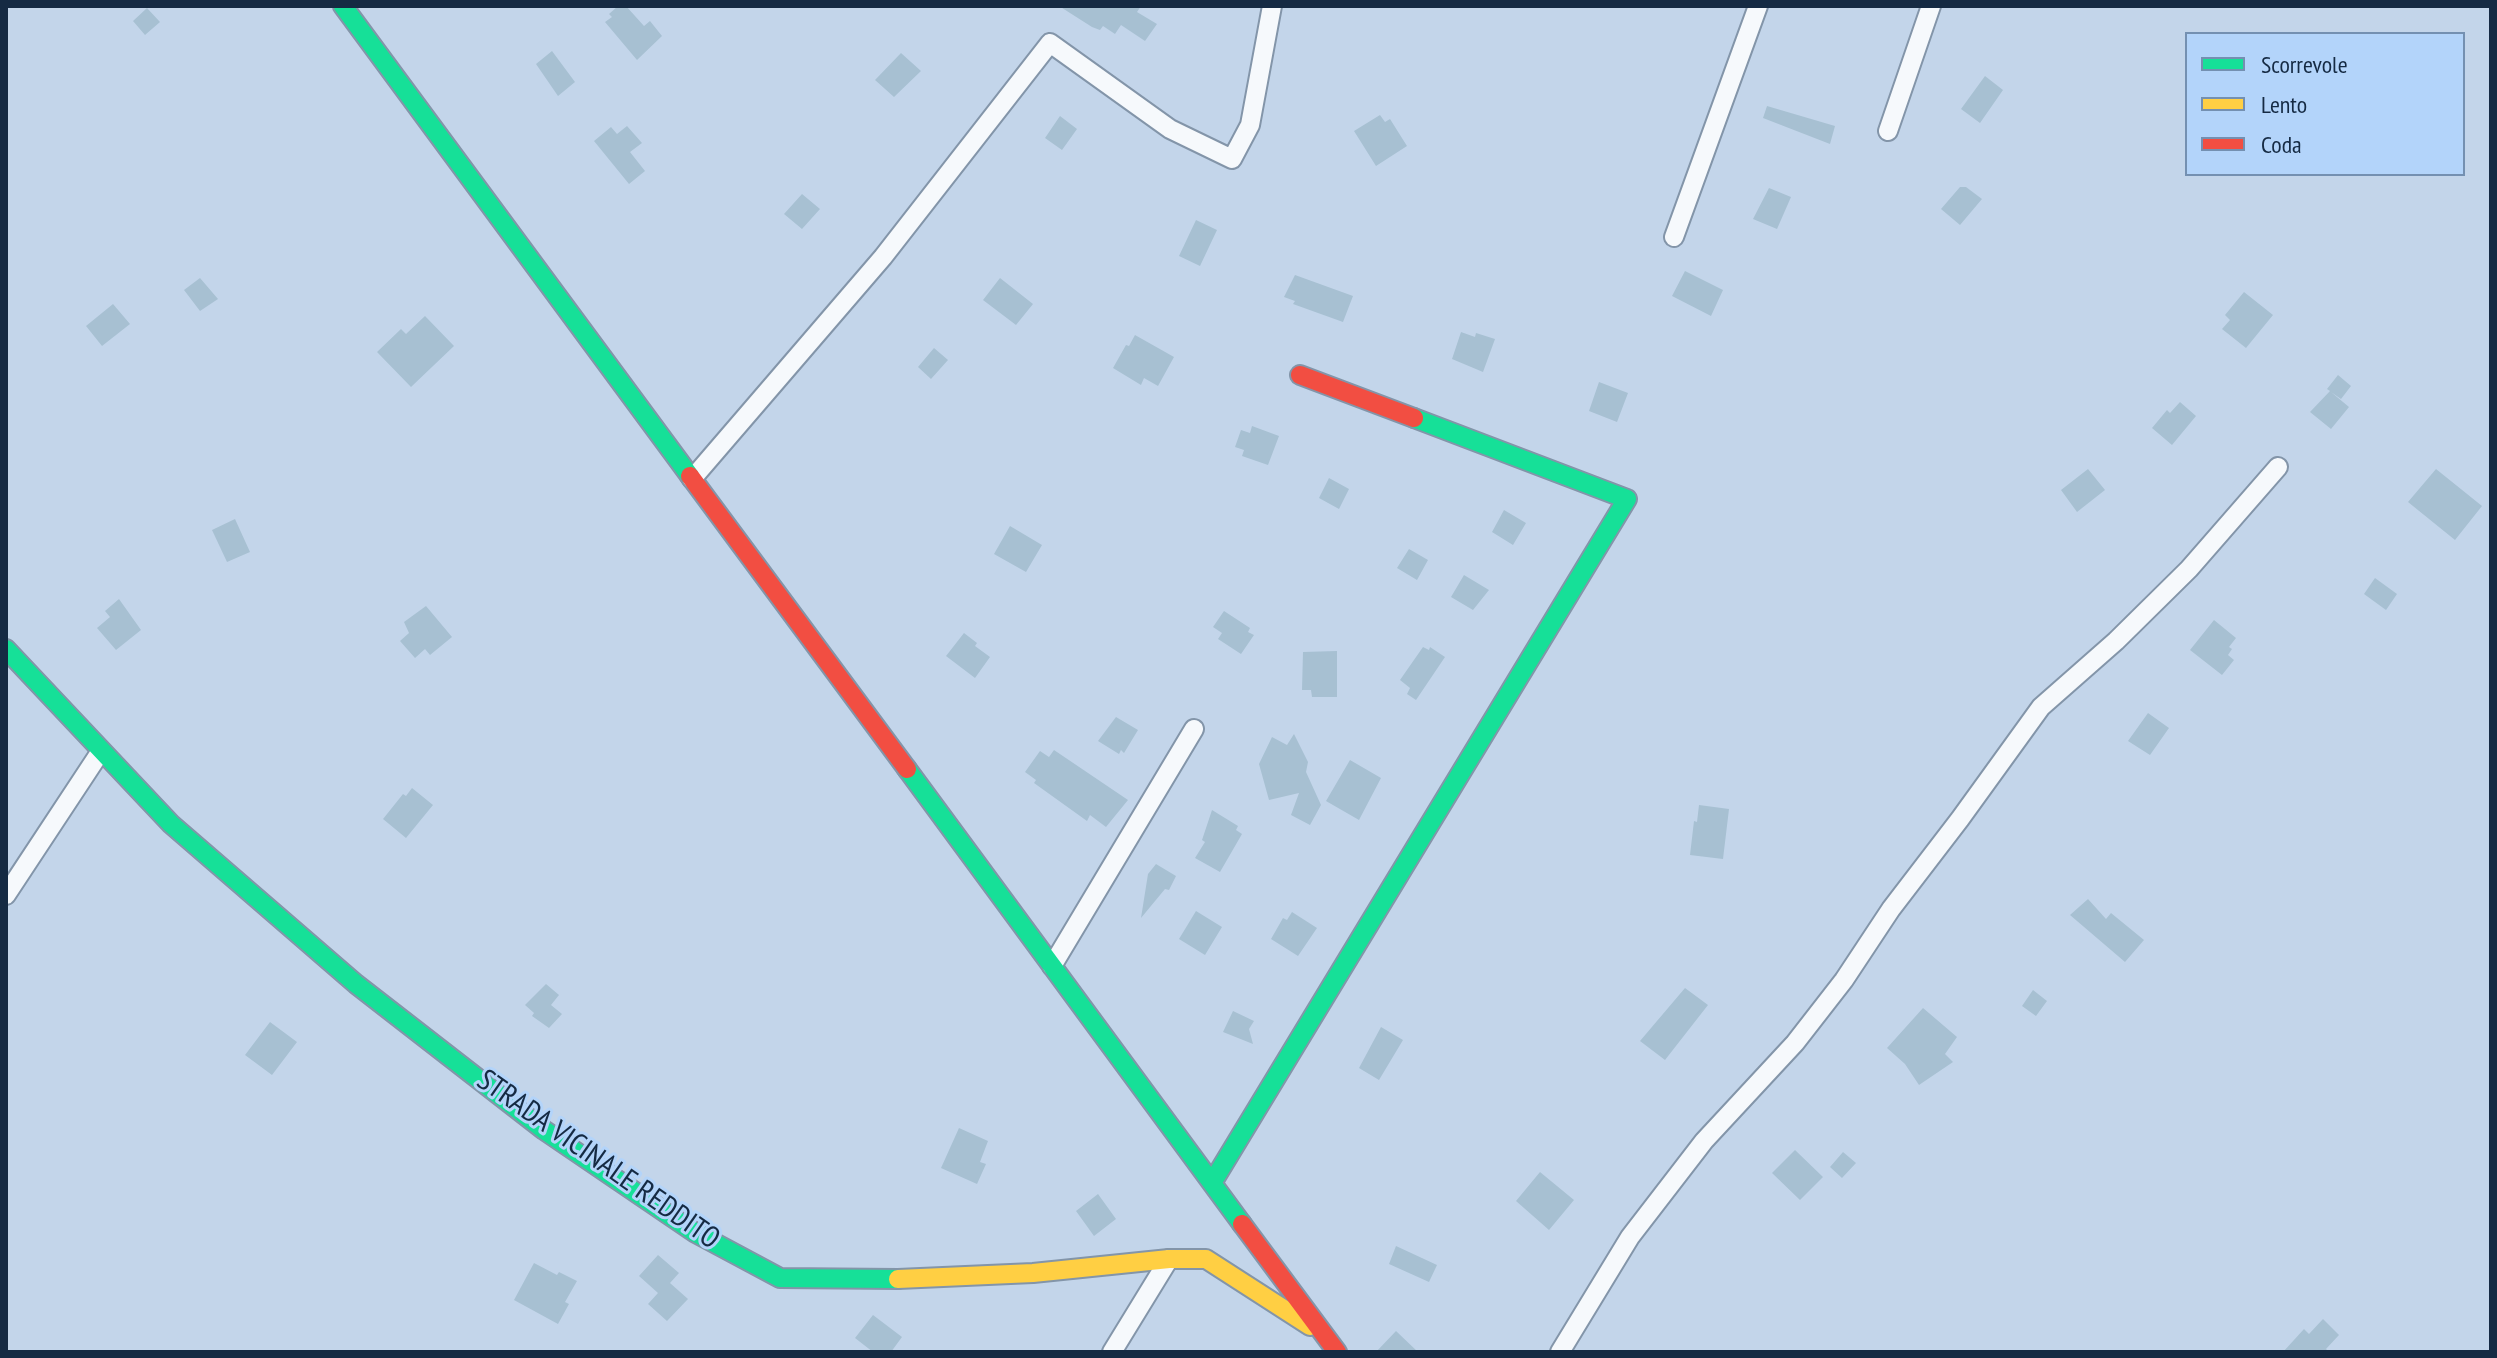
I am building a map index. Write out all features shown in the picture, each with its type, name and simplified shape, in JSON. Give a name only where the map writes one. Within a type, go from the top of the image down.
[{"type":"street","points":[[343,6],[1337,1352]]},
{"type":"street","points":[[692,479],[883,257],[1050,43],[1170,129],[1232,159],[1250,125],[1272,6]]},
{"type":"street","points":[[1674,237],[1758,6]]},
{"type":"street","points":[[1888,131],[1931,6]]},
{"type":"street","points":[[1212,1183],[1627,499],[1300,375]]},
{"type":"street","points":[[1560,1352],[1630,1237],[1704,1141],[1795,1043],[1844,980],[1891,909],[2041,707],[2116,641],[2189,569],[2278,467]]},
{"type":"street","name":"STRADA VICINALE REDDITO","points":[[6,649],[171,824],[356,984],[519,1111],[694,1232],[780,1278],[884,1280],[1033,1273],[1169,1259],[1206,1259],[1324,1335]]},
{"type":"street","points":[[1052,966],[1194,729]]},
{"type":"street","points":[[6,895],[101,751]]},
{"type":"street","points":[[1112,1352],[1169,1259]]},
{"type":"building","points":[[618,6],[626,6],[644,26],[650,21],[662,36],[637,60],[605,22]]},
{"type":"building","points":[[1059,6],[1141,6],[1137,12],[1157,24],[1145,41],[1121,25],[1115,34],[1103,26],[1100,30],[1092,27]]},
{"type":"building","points":[[147,8],[160,22],[145,35],[133,21]]},
{"type":"building","points":[[552,51],[575,82],[558,96],[536,64]]},
{"type":"building","points":[[901,53],[921,71],[894,97],[875,80]]},
{"type":"building","points":[[1985,76],[2003,90],[1980,123],[1961,109]]},
{"type":"building","points":[[1767,106],[1835,126],[1830,144],[1763,118]]},
{"type":"building","points":[[1380,115],[1385,122],[1390,119],[1407,146],[1376,166],[1354,131]]},
{"type":"building","points":[[1060,116],[1077,129],[1062,150],[1045,138]]},
{"type":"building","points":[[627,126],[642,143],[630,152],[645,171],[629,184],[594,141],[611,127],[617,134]]},
{"type":"building","points":[[1960,187],[1966,187],[1982,199],[1960,225],[1941,209]]},
{"type":"building","points":[[1769,188],[1791,197],[1777,229],[1753,219]]},
{"type":"building","points":[[802,194],[820,209],[802,229],[784,214]]},
{"type":"building","points":[[1196,220],[1217,230],[1200,266],[1179,256]]},
{"type":"building","points":[[1685,271],[1723,290],[1711,316],[1672,296]]},
{"type":"building","points":[[1295,275],[1353,296],[1343,322],[1293,304],[1295,301],[1284,297]]},
{"type":"building","points":[[200,278],[218,299],[200,311],[184,290]]},
{"type":"building","points":[[1000,278],[1033,304],[1016,325],[983,300]]},
{"type":"building","points":[[2244,292],[2273,315],[2246,348],[2222,329],[2230,320],[2225,315]]},
{"type":"building","points":[[113,304],[130,324],[102,346],[86,326]]},
{"type":"building","points":[[425,316],[454,346],[411,387],[377,352],[401,329],[406,334]]},
{"type":"building","points":[[1461,332],[1495,339],[1483,372],[1452,359]]},
{"type":"building","points":[[1135,335],[1174,357],[1158,386],[1144,378],[1141,385],[1113,368]]},
{"type":"building","points":[[934,348],[948,360],[931,379],[918,367]]},
{"type":"building","points":[[2338,375],[2351,386],[2341,399],[2331,392],[2349,407],[2331,429],[2310,412],[2330,391],[2327,389]]},
{"type":"building","points":[[1599,382],[1628,393],[1617,422],[1589,411]]},
{"type":"building","points":[[2180,402],[2196,416],[2172,445],[2152,428],[2167,410],[2170,413]]},
{"type":"building","points":[[1252,426],[1279,436],[1268,465],[1242,456],[1244,450],[1235,447],[1241,430],[1250,433]]},
{"type":"building","points":[[2088,469],[2105,490],[2077,512],[2061,490]]},
{"type":"building","points":[[2436,469],[2482,506],[2455,540],[2408,502]]},
{"type":"building","points":[[1329,478],[1349,489],[1339,509],[1319,498]]},
{"type":"building","points":[[1504,510],[1526,523],[1513,545],[1492,532]]},
{"type":"building","points":[[235,519],[250,552],[227,562],[212,530]]},
{"type":"building","points":[[1010,526],[1042,545],[1026,572],[994,554]]},
{"type":"building","points":[[1409,549],[1428,560],[1417,580],[1397,568]]},
{"type":"building","points":[[1464,575],[1489,590],[1473,610],[1451,597]]},
{"type":"building","points":[[2375,578],[2397,594],[2386,610],[2364,594]]},
{"type":"building","points":[[119,599],[141,630],[116,650],[97,628],[110,617],[105,611]]},
{"type":"building","points":[[426,606],[452,637],[430,655],[425,649],[415,658],[400,641],[409,633],[404,622]]},
{"type":"building","points":[[1224,611],[1250,628],[1248,632],[1254,635],[1241,654],[1218,639],[1222,633],[1213,627]]},
{"type":"building","points":[[2214,620],[2236,638],[2229,647],[2232,649],[2228,655],[2234,660],[2222,675],[2190,650]]},
{"type":"building","points":[[964,633],[990,657],[975,678],[946,656]]},
{"type":"building","points":[[1423,647],[1429,650],[1430,647],[1445,657],[1416,700],[1407,694],[1410,688],[1400,680]]},
{"type":"building","points":[[1337,651],[1337,697],[1312,697],[1311,690],[1302,690],[1303,652]]},
{"type":"building","points":[[2148,713],[2169,728],[2150,755],[2128,741]]},
{"type":"building","points":[[1116,717],[1138,730],[1124,753],[1121,750],[1119,754],[1098,741]]},
{"type":"building","points":[[1294,734],[1308,762],[1306,772],[1321,805],[1310,825],[1291,815],[1299,793],[1269,800],[1259,764],[1272,737],[1287,745]]},
{"type":"building","points":[[1054,750],[1128,800],[1106,827],[1090,815],[1087,821],[1034,783],[1036,780],[1025,772],[1040,751],[1049,757]]},
{"type":"building","points":[[1350,760],[1381,778],[1359,820],[1326,801]]},
{"type":"building","points":[[412,788],[433,805],[406,838],[383,819],[403,794],[406,796]]},
{"type":"building","points":[[1699,805],[1729,809],[1723,859],[1690,855]]},
{"type":"building","points":[[1212,810],[1238,826],[1236,830],[1242,834],[1220,872],[1195,858],[1205,842],[1202,840]]},
{"type":"building","points":[[1156,864],[1176,876],[1169,890],[1165,889],[1141,918],[1148,874]]},
{"type":"building","points":[[2088,899],[2106,919],[2111,913],[2144,940],[2125,962],[2070,915]]},
{"type":"building","points":[[1196,911],[1222,927],[1205,955],[1179,939]]},
{"type":"building","points":[[1292,912],[1317,928],[1298,956],[1271,939],[1283,918],[1287,920]]},
{"type":"building","points":[[546,984],[559,995],[551,1005],[562,1014],[549,1028],[532,1016],[534,1013],[525,1005]]},
{"type":"building","points":[[1685,988],[1708,1005],[1665,1060],[1640,1041]]},
{"type":"building","points":[[2033,990],[2047,1001],[2036,1016],[2022,1006]]},
{"type":"building","points":[[1923,1008],[1957,1037],[1945,1054],[1953,1062],[1919,1085],[1905,1064],[1887,1048]]},
{"type":"building","points":[[1233,1011],[1254,1021],[1249,1029],[1253,1044],[1223,1032]]},
{"type":"building","points":[[270,1022],[297,1042],[272,1075],[245,1055]]},
{"type":"building","points":[[1381,1027],[1403,1040],[1379,1080],[1359,1068]]},
{"type":"building","points":[[959,1128],[988,1141],[980,1162],[986,1164],[977,1184],[941,1168]]},
{"type":"building","points":[[1795,1150],[1823,1177],[1800,1200],[1772,1173]]},
{"type":"building","points":[[1843,1152],[1856,1163],[1842,1178],[1830,1167]]},
{"type":"building","points":[[1540,1172],[1574,1200],[1549,1230],[1516,1201]]},
{"type":"building","points":[[1098,1194],[1116,1219],[1094,1236],[1076,1211]]},
{"type":"building","points":[[1396,1246],[1437,1265],[1429,1282],[1389,1264]]},
{"type":"building","points":[[658,1255],[679,1273],[670,1283],[688,1299],[667,1321],[648,1304],[658,1293],[639,1276]]},
{"type":"building","points":[[534,1263],[577,1281],[565,1302],[569,1304],[558,1324],[514,1300]]},
{"type":"building","points":[[873,1315],[902,1337],[891,1352],[873,1352],[855,1338]]},
{"type":"building","points":[[2323,1319],[2339,1335],[2326,1349],[2329,1352],[2283,1352],[2304,1329],[2309,1334]]},
{"type":"building","points":[[1396,1331],[1418,1352],[1376,1352]]},
{"type":"traffic: fast","points":[[343,6],[690,476]]},
{"type":"traffic: fast","points":[[1212,1183],[1627,499],[1414,418]]},
{"type":"traffic: fast","points":[[6,649],[171,824],[356,984],[544,1130],[694,1232],[780,1278],[898,1279]]},
{"type":"traffic: fast","points":[[907,769],[1242,1224]]},
{"type":"traffic: slow","points":[[898,1279],[1033,1273],[1169,1259],[1206,1259],[1310,1326]]},
{"type":"traffic: jam","points":[[1300,375],[1414,418]]},
{"type":"traffic: jam","points":[[690,476],[907,769]]},
{"type":"traffic: jam","points":[[1242,1224],[1337,1352]]}]
